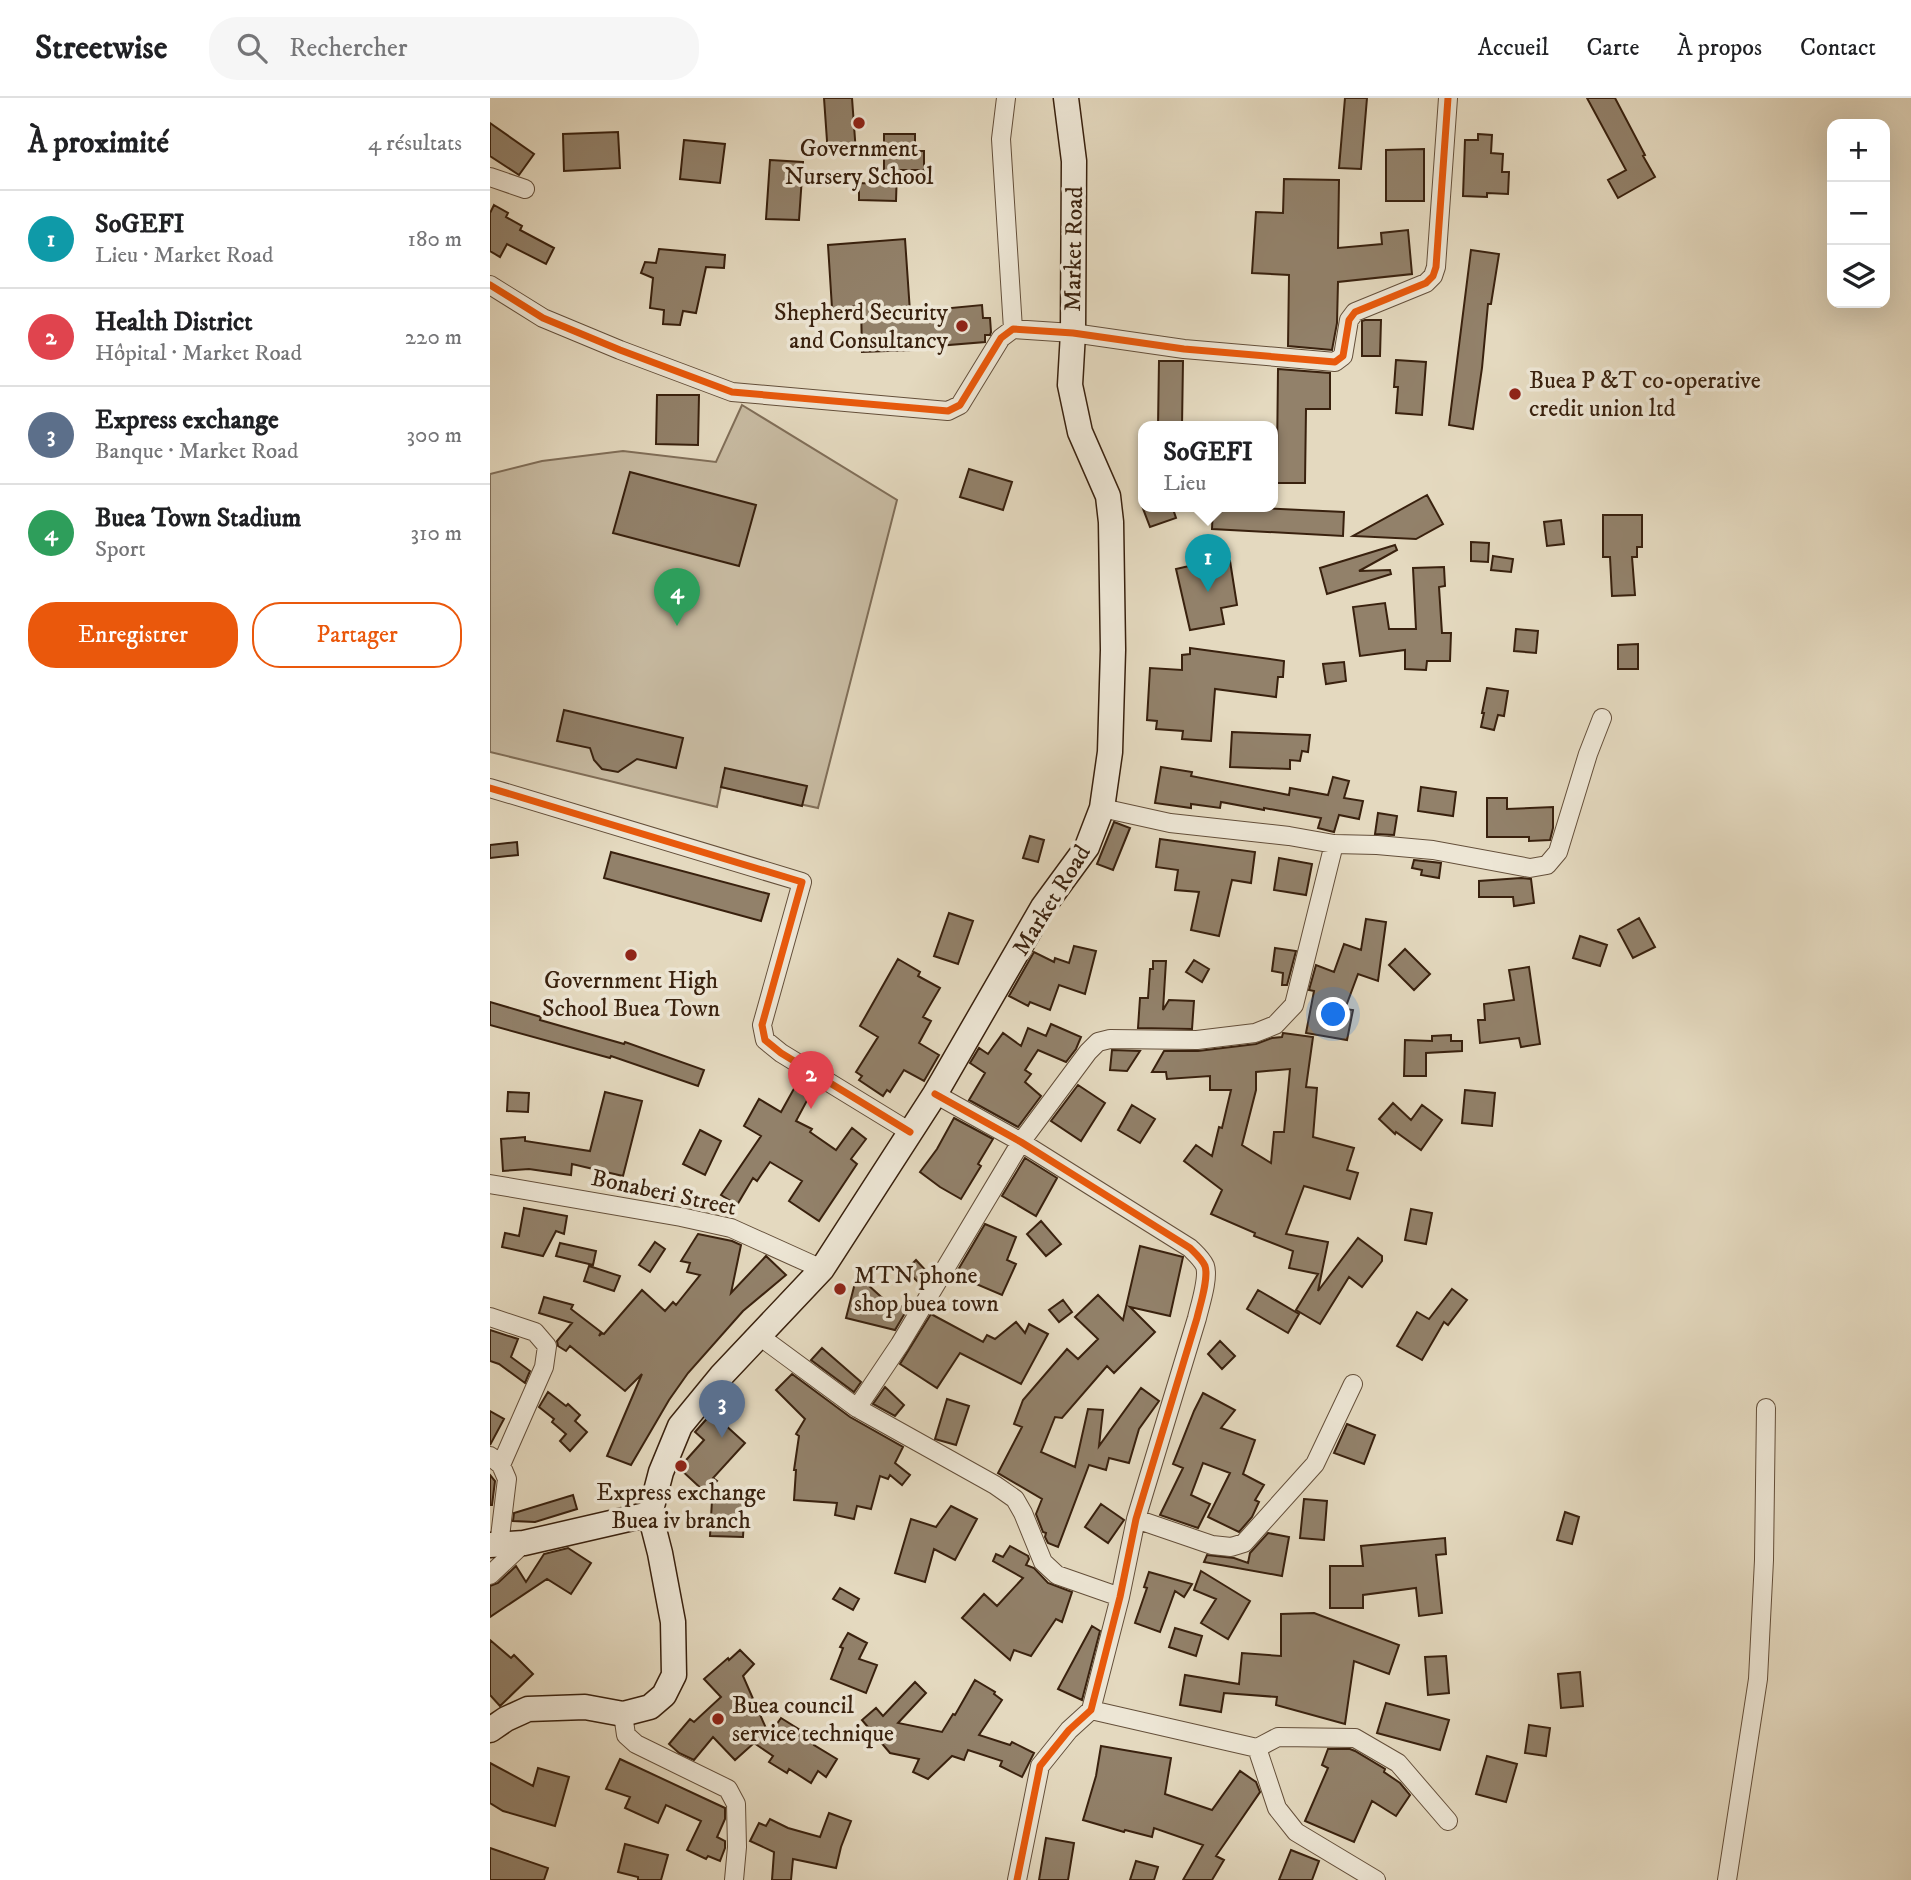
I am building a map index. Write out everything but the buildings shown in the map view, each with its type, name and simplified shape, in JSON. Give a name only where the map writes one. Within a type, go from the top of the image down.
[{"type":"main road","name":"Market Road","points":[[650,1514],[662,1472],[680,1426],[758,1335],[822,1269],[935,1094],[1043,907],[1087,848],[1102,808],[1110,752],[1113,650],[1111,522],[1108,496],[1080,432],[1070,385],[1074,161],[1066,98]]},
{"type":"main road","points":[[490,1730],[528,1709],[585,1707],[623,1714],[650,1707],[664,1695],[674,1675],[673,1622],[650,1514],[524,1543],[495,1545]]},
{"type":"street","points":[[1006,98],[1001,139],[1013,329]]},
{"type":"street","points":[[490,285],[543,318],[620,350],[732,392],[777,397],[948,411],[960,405],[1001,338],[1013,329],[1073,333],[1184,349],[1335,362],[1343,356],[1349,320],[1355,312],[1426,283],[1433,276],[1436,267],[1448,98]]},
{"type":"street","points":[[490,177],[525,189]]},
{"type":"street","points":[[1102,808],[1170,823],[1289,836],[1334,844],[1433,850],[1531,868],[1547,865],[1558,852],[1602,718]]},
{"type":"street","points":[[490,789],[802,881],[762,1025],[765,1040],[781,1053],[910,1132]]},
{"type":"street","points":[[857,1408],[900,1344],[1021,1142],[1098,1042],[1110,1039],[1198,1040],[1255,1033],[1275,1026],[1294,1005],[1334,844]]},
{"type":"street","points":[[935,1094],[1021,1142],[1190,1248],[1205,1266],[1205,1285],[1197,1318],[1136,1519],[1120,1597],[1091,1710],[1069,1730],[1040,1766],[1017,1880]]},
{"type":"street","name":"Bonaberi Street","points":[[490,1184],[668,1214],[731,1228],[822,1269]]},
{"type":"street","points":[[490,1317],[535,1332],[547,1346],[544,1367],[495,1461],[507,1479],[495,1545]]},
{"type":"street","points":[[758,1335],[857,1408],[995,1485],[1015,1499],[1043,1562],[1057,1575],[1120,1597]]},
{"type":"street","points":[[1136,1519],[1212,1545],[1231,1547],[1244,1543],[1315,1464],[1353,1384]]},
{"type":"street","points":[[1727,1880],[1758,1679],[1764,1560],[1766,1408]]},
{"type":"street","points":[[490,1575],[524,1543]]},
{"type":"street","points":[[1091,1710],[1257,1748],[1279,1737],[1355,1738],[1398,1763],[1448,1821]]},
{"type":"street","points":[[623,1714],[626,1735],[636,1744],[728,1789],[736,1804],[737,1847],[734,1880]]},
{"type":"street","points":[[1257,1748],[1277,1808],[1296,1832],[1376,1880]]},
{"type":"shaded area","points":[[742,405],[897,500],[818,808],[721,787],[717,807],[490,752],[490,474],[542,461],[623,451],[716,462]]},
{"type":"cycle path","points":[[490,285],[543,318],[732,392],[948,411],[960,405],[1001,338],[1013,329],[1073,333],[1184,349],[1335,362],[1343,356],[1349,320],[1355,312],[1426,283],[1433,276],[1436,267],[1448,98]]},
{"type":"cycle path","points":[[490,788],[802,882],[762,1025],[765,1040],[781,1053],[910,1132]]},
{"type":"cycle path","points":[[935,1094],[1021,1142],[1190,1248],[1202,1261],[1206,1271],[1197,1318],[1136,1519],[1120,1597],[1091,1710],[1069,1730],[1040,1766],[1017,1880]]},
{"type":"place","name":"Government Nursery School","points":[[859,123]]},
{"type":"place","name":"Shepherd Security and Consultancy","points":[[962,326]]},
{"type":"place","name":"Buea P &T co-operative credit union ltd","points":[[1515,394]]},
{"type":"place","name":"SoGEFI","points":[[1208,592]]},
{"type":"place","name":"Buea Town Stadium","points":[[677,626]]},
{"type":"place","name":"Government High School Buea Town","points":[[631,955]]},
{"type":"place","name":"Health District","points":[[811,1109]]},
{"type":"place","name":"MTN phone shop buea town","points":[[840,1289]]},
{"type":"place","name":"Express exchange","points":[[722,1438]]},
{"type":"place","name":"Express exchange Buea iv branch","points":[[681,1466]]},
{"type":"place","name":"Buea council service technique","points":[[718,1719]]}]
